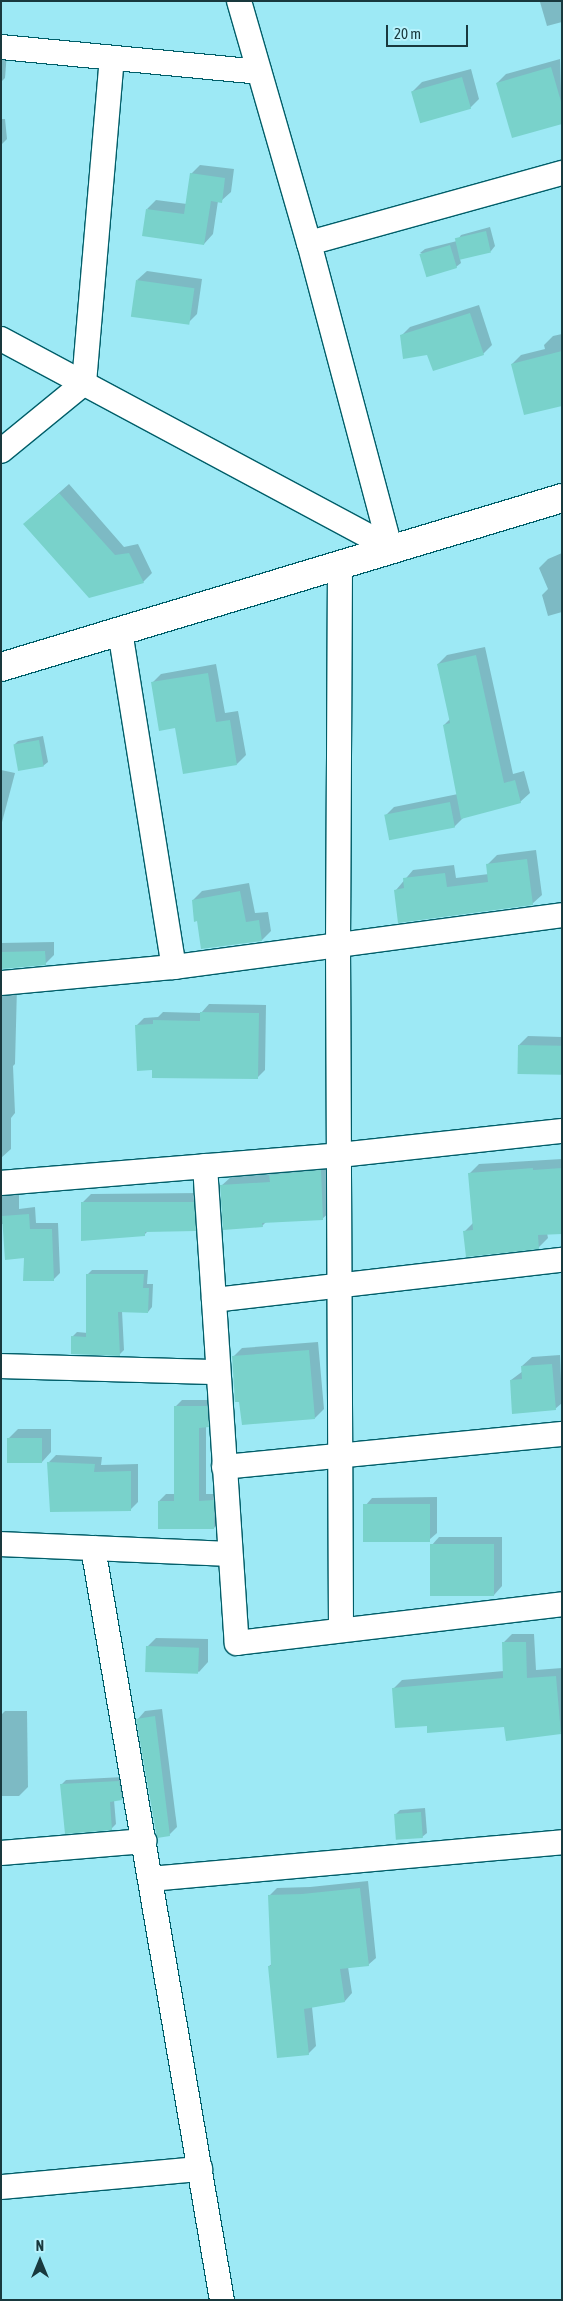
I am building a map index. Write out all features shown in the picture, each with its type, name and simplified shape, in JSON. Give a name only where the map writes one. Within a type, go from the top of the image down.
[{"type":"street","points":[[239,1],[309,244],[390,548]]},
{"type":"street","points":[[1,48],[259,72]]},
{"type":"street","points":[[1,451],[84,383],[112,58]]},
{"type":"street","points":[[309,244],[562,173]]},
{"type":"street","points":[[1,339],[390,548]]},
{"type":"street","points":[[1,667],[340,566],[390,548],[562,498]]},
{"type":"street","points":[[340,566],[338,944],[341,1630]]},
{"type":"street","points":[[120,631],[174,967]]},
{"type":"street","points":[[1,983],[174,967],[562,915]]},
{"type":"street","points":[[1,1183],[340,1154],[562,1131]]},
{"type":"street","points":[[205,1166],[237,1643],[562,1604]]},
{"type":"street","points":[[214,1300],[562,1260]]},
{"type":"street","points":[[1,1366],[218,1372]]},
{"type":"street","points":[[224,1467],[562,1434]]},
{"type":"street","points":[[1,1544],[230,1554]]},
{"type":"street","points":[[93,1548],[222,2300]]},
{"type":"street","points":[[1,1853],[144,1841]]},
{"type":"street","points":[[150,1879],[562,1842]]},
{"type":"street","points":[[1,2186],[200,2169]]},
{"type":"building","points":[[551,67],[562,105],[562,124],[512,138],[496,83]]},
{"type":"building","points":[[462,77],[471,109],[420,123],[411,92]]},
{"type":"building","points":[[190,173],[225,178],[222,203],[211,201],[204,245],[142,236],[146,209],[184,214]]},
{"type":"building","points":[[486,231],[491,252],[460,260],[455,238]]},
{"type":"building","points":[[450,245],[457,268],[426,277],[419,254]]},
{"type":"building","points":[[136,280],[194,288],[189,325],[131,317]]},
{"type":"building","points":[[470,313],[484,355],[433,371],[427,355],[403,359],[400,335]]},
{"type":"building","points":[[562,351],[562,406],[524,415],[511,364]]},
{"type":"building","points":[[59,493],[115,555],[129,553],[144,583],[89,598],[23,524]]},
{"type":"building","points":[[476,655],[504,783],[515,780],[521,803],[461,819],[443,725],[450,723],[437,664]]},
{"type":"building","points":[[208,673],[216,722],[230,720],[237,765],[183,774],[175,728],[159,731],[151,682]]},
{"type":"building","points":[[39,740],[44,767],[18,771],[13,745]]},
{"type":"building","points":[[450,802],[455,828],[389,840],[384,815]]},
{"type":"building","points":[[527,859],[533,905],[398,923],[394,890],[404,888],[403,878],[445,873],[447,887],[488,882],[486,864]]},
{"type":"building","points":[[240,891],[246,922],[259,920],[262,941],[201,949],[197,921],[194,922],[192,900]]},
{"type":"building","points":[[45,951],[46,965],[1,969],[1,952]]},
{"type":"building","points":[[200,1012],[259,1013],[258,1079],[152,1078],[152,1070],[137,1071],[135,1025],[153,1024],[153,1020],[200,1021]]},
{"type":"building","points":[[518,1045],[562,1046],[561,1075],[517,1074]]},
{"type":"building","points":[[533,1168],[533,1170],[562,1168],[562,1234],[538,1235],[539,1249],[466,1257],[463,1231],[473,1230],[468,1173]]},
{"type":"building","points":[[321,1170],[323,1220],[262,1223],[263,1227],[223,1230],[220,1185],[270,1182],[269,1175]]},
{"type":"building","points":[[81,1202],[194,1202],[196,1231],[145,1232],[145,1236],[81,1241]]},
{"type":"building","points":[[29,1214],[30,1229],[52,1229],[54,1281],[23,1281],[24,1258],[5,1260],[2,1216]]},
{"type":"building","points":[[86,1274],[144,1274],[143,1288],[149,1288],[148,1313],[118,1312],[120,1356],[71,1354],[71,1336],[86,1337]]},
{"type":"building","points":[[309,1350],[315,1419],[242,1425],[239,1402],[235,1402],[232,1356]]},
{"type":"building","points":[[552,1364],[556,1410],[512,1414],[510,1380],[522,1379],[521,1366]]},
{"type":"building","points":[[174,1406],[207,1406],[209,1427],[199,1428],[199,1501],[214,1500],[214,1529],[158,1529],[158,1501],[174,1501]]},
{"type":"building","points":[[7,1438],[42,1438],[42,1463],[7,1463]]},
{"type":"building","points":[[47,1462],[95,1464],[94,1472],[131,1471],[131,1511],[50,1512]]},
{"type":"building","points":[[363,1504],[430,1504],[430,1542],[363,1542]]},
{"type":"building","points":[[430,1544],[494,1544],[494,1596],[430,1596]]},
{"type":"building","points":[[502,1642],[526,1642],[527,1678],[556,1676],[561,1734],[506,1741],[504,1727],[427,1733],[427,1726],[395,1728],[392,1688],[503,1678]]},
{"type":"building","points":[[146,1646],[199,1648],[198,1674],[145,1672]]},
{"type":"building","points":[[155,1716],[170,1836],[157,1838],[136,1719]]},
{"type":"building","points":[[119,1781],[122,1800],[110,1802],[112,1830],[65,1834],[60,1784]]},
{"type":"building","points":[[421,1812],[423,1838],[396,1840],[394,1814]]},
{"type":"building","points":[[360,1888],[369,1966],[340,1969],[345,2002],[304,2009],[309,2055],[277,2058],[268,1966],[271,1966],[268,1895],[302,1894]]}]
